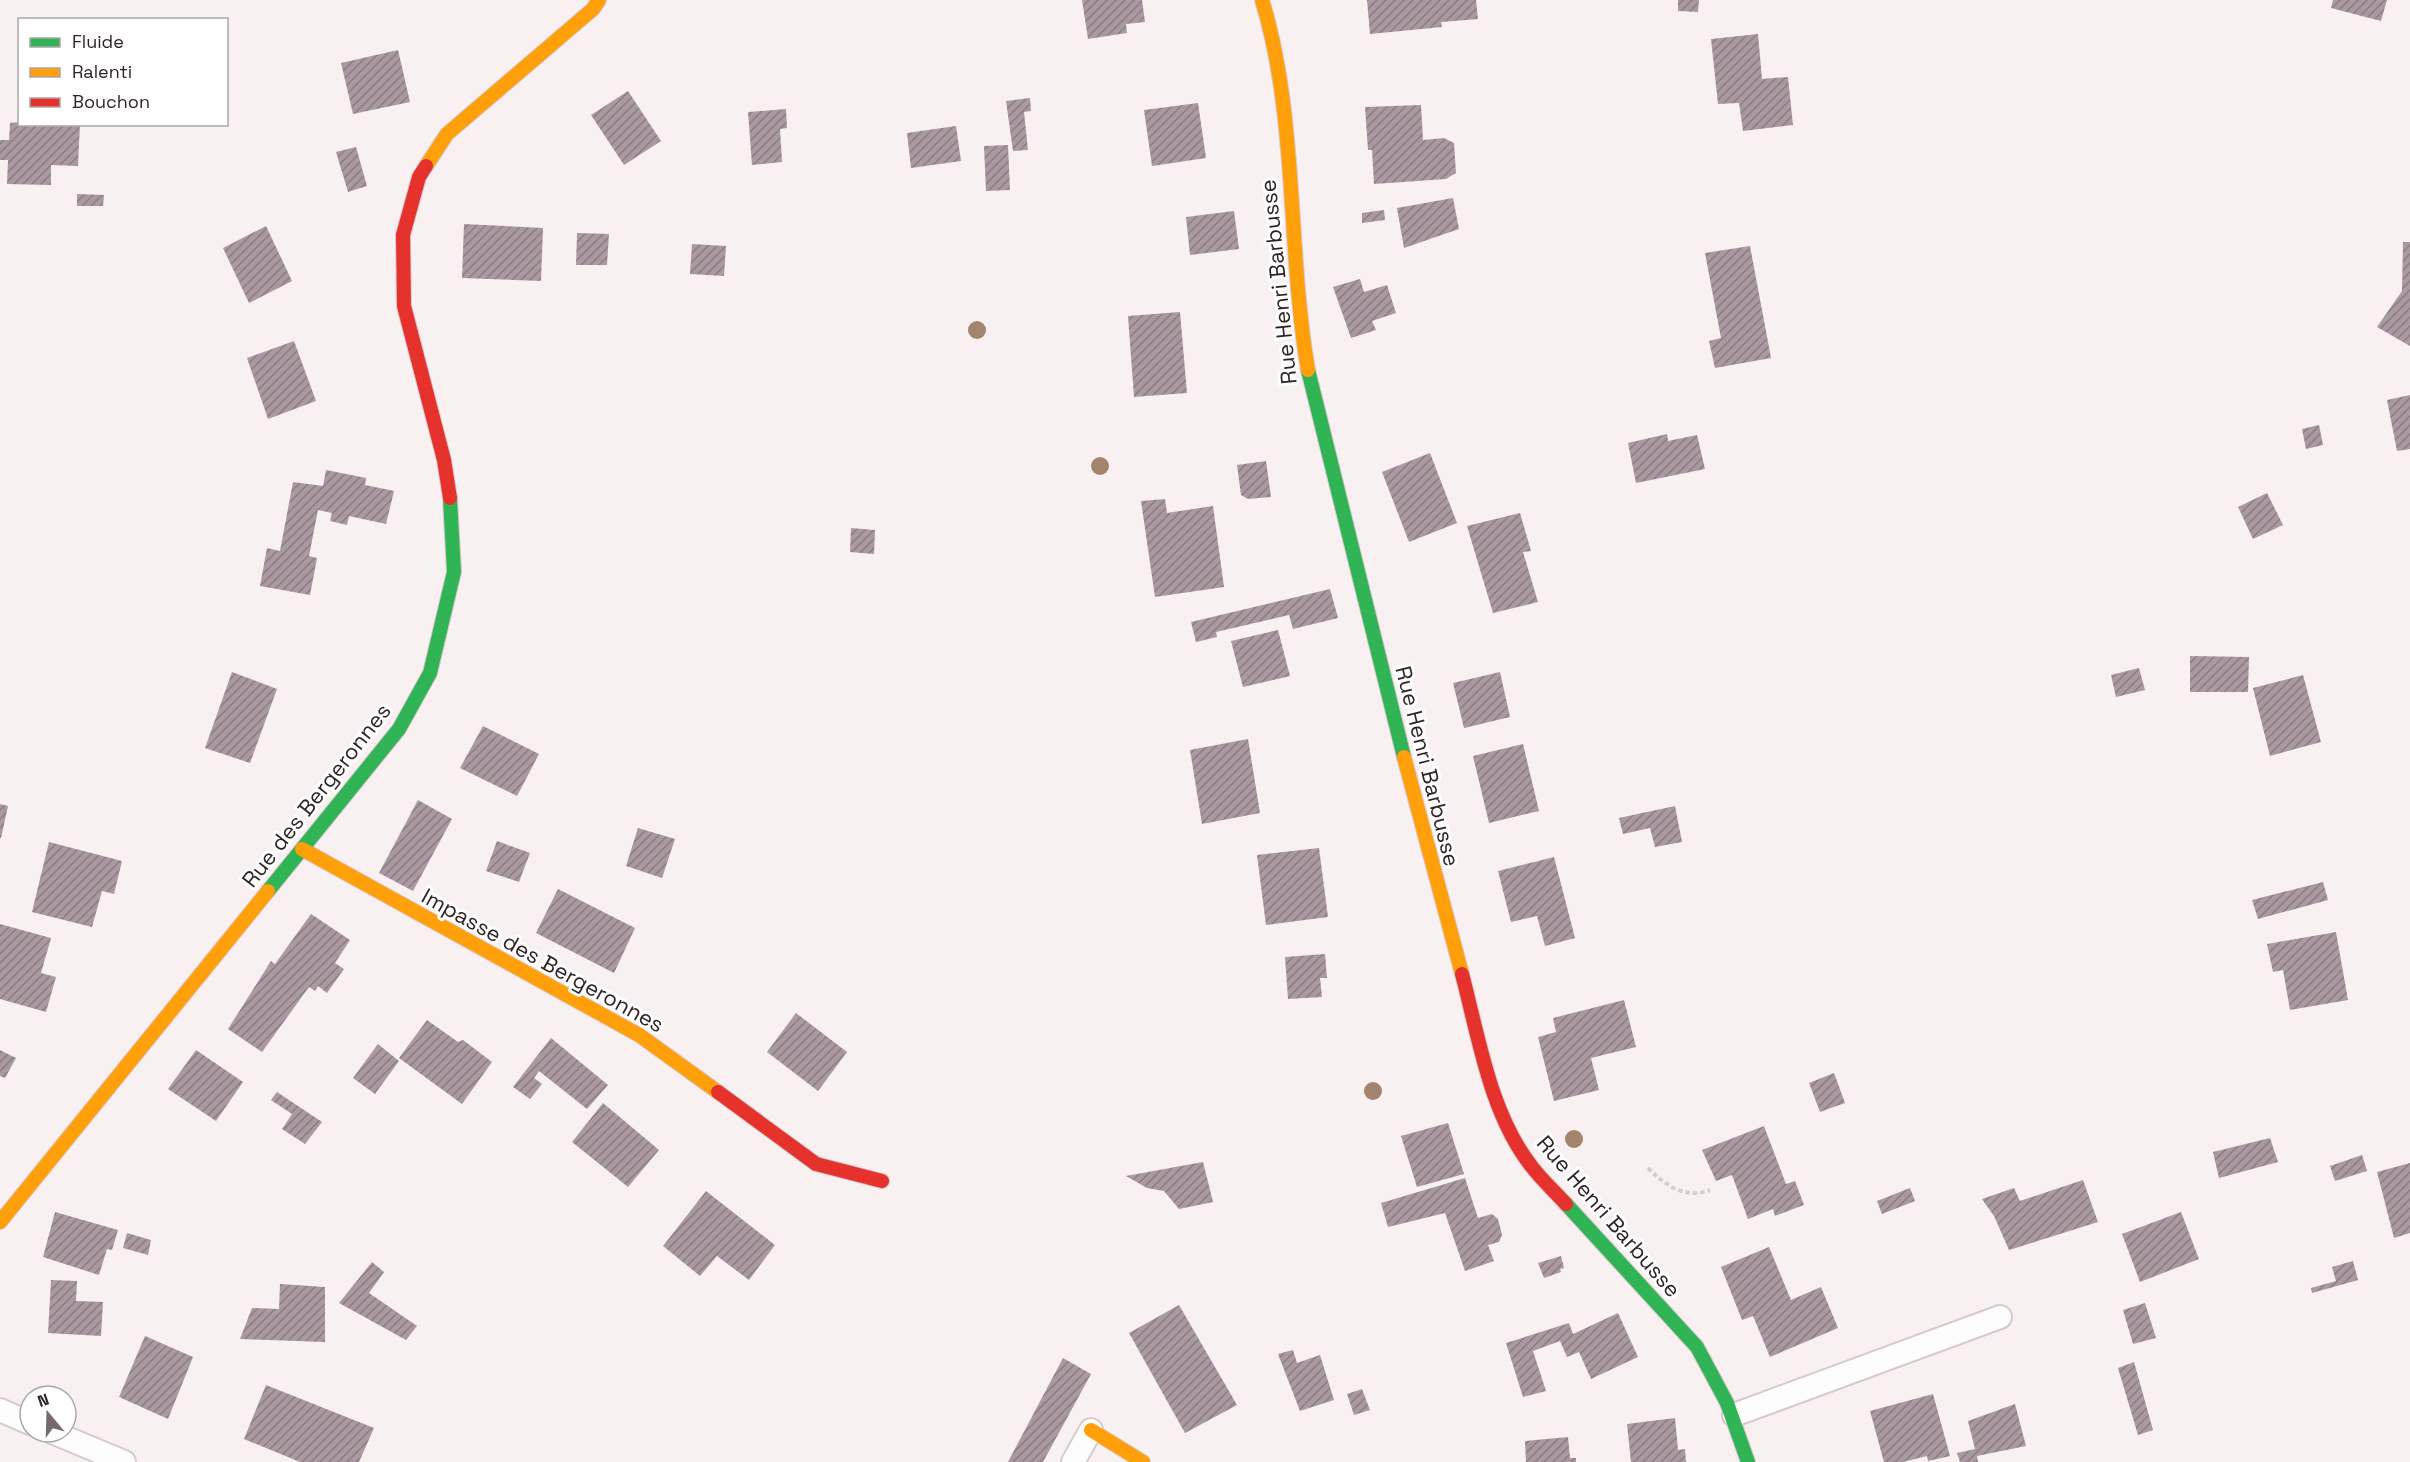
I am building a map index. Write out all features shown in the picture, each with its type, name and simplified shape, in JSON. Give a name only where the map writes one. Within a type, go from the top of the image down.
[{"type":"street","name":"Rue des Bergeronnes","points":[[0,1222],[399,729],[430,673],[454,572],[453,514],[444,460],[404,306],[403,235],[419,177],[447,134],[593,9],[599,0]]},
{"type":"street","name":"Rue Henri Barbusse","points":[[1262,0],[1275,46],[1281,82],[1299,318],[1311,390],[1410,785],[1492,1087],[1505,1122],[1531,1166],[1697,1347],[1719,1381],[1734,1415],[1748,1462]]},
{"type":"street","name":"Impasse des Bergeronnes","points":[[302,849],[639,1035],[816,1164],[882,1181]]},
{"type":"street","points":[[1091,1430],[1143,1462]]},
{"type":"lane","points":[[1734,1415],[2000,1317]]},
{"type":"lane","points":[[0,1410],[18,1418]]},
{"type":"lane","points":[[1073,1462],[1091,1430]]},
{"type":"lane","points":[[78,1443],[124,1462]]},
{"type":"path","points":[[1647,1168],[1669,1187],[1697,1195],[1710,1190]]},
{"type":"building","points":[[1082,0],[1142,0],[1145,22],[1126,24],[1127,33],[1088,39]]},
{"type":"building","points":[[1367,0],[1476,0],[1478,19],[1441,22],[1442,27],[1370,34]]},
{"type":"building","points":[[1678,0],[1699,0],[1698,12],[1678,11]]},
{"type":"building","points":[[2333,0],[2387,0],[2381,21],[2331,8]]},
{"type":"building","points":[[1758,34],[1762,79],[1788,77],[1793,125],[1743,131],[1739,103],[1718,104],[1711,39]]},
{"type":"building","points":[[398,50],[410,102],[353,114],[341,63]]},
{"type":"building","points":[[628,91],[661,141],[624,165],[591,115]]},
{"type":"building","points":[[1030,98],[1031,111],[1024,112],[1028,150],[1013,151],[1006,101]]},
{"type":"building","points":[[1198,103],[1206,158],[1152,166],[1144,110]]},
{"type":"building","points":[[1421,105],[1423,140],[1444,138],[1454,143],[1456,173],[1446,179],[1374,184],[1372,150],[1368,150],[1365,107]]},
{"type":"building","points":[[786,109],[787,128],[780,129],[782,162],[752,165],[748,112]]},
{"type":"building","points":[[18,122],[18,126],[80,126],[78,166],[51,165],[51,185],[7,184],[8,160],[0,160],[0,140],[9,140],[10,123]]},
{"type":"building","points":[[956,126],[961,161],[911,168],[907,133]]},
{"type":"building","points":[[1008,145],[1010,190],[986,191],[984,146]]},
{"type":"building","points":[[356,147],[367,186],[348,192],[336,152]]},
{"type":"building","points":[[77,194],[104,195],[103,206],[77,206]]},
{"type":"building","points":[[1453,198],[1459,229],[1404,248],[1397,208]]},
{"type":"building","points":[[1384,210],[1385,220],[1362,223],[1362,213]]},
{"type":"building","points":[[1234,211],[1239,249],[1190,255],[1186,217]]},
{"type":"building","points":[[464,224],[543,228],[541,281],[462,278]]},
{"type":"building","points":[[266,226],[292,281],[249,303],[223,248]]},
{"type":"building","points":[[577,233],[609,234],[607,265],[576,265]]},
{"type":"building","points":[[2403,242],[2410,242],[2410,346],[2377,327],[2402,291]]},
{"type":"building","points":[[692,244],[726,246],[724,276],[690,274]]},
{"type":"building","points":[[1750,246],[1771,358],[1715,368],[1709,341],[1721,338],[1705,253]]},
{"type":"building","points":[[1360,279],[1364,292],[1387,285],[1396,313],[1372,321],[1376,330],[1351,338],[1333,287]]},
{"type":"building","points":[[1180,312],[1187,393],[1134,397],[1128,316]]},
{"type":"building","points":[[294,341],[316,401],[268,419],[247,358]]},
{"type":"building","points":[[2410,395],[2410,449],[2397,451],[2387,400]]},
{"type":"building","points":[[2319,425],[2323,445],[2306,449],[2302,429]]},
{"type":"building","points":[[1667,434],[1668,441],[1697,435],[1705,469],[1636,483],[1628,443]]},
{"type":"building","points":[[1430,453],[1457,523],[1409,542],[1382,472]]},
{"type":"building","points":[[1266,461],[1271,497],[1248,499],[1241,495],[1237,465]]},
{"type":"building","points":[[326,470],[366,478],[365,485],[394,491],[386,524],[349,516],[347,525],[330,521],[332,513],[318,510],[309,556],[317,558],[310,595],[260,586],[267,548],[280,551],[293,482],[323,486]]},
{"type":"building","points":[[2267,493],[2283,525],[2253,539],[2238,507]]},
{"type":"building","points":[[1165,499],[1167,513],[1213,506],[1224,587],[1155,597],[1141,501]]},
{"type":"building","points":[[1520,513],[1531,551],[1523,552],[1538,602],[1493,613],[1467,526]]},
{"type":"building","points":[[851,528],[875,530],[874,554],[850,552]]},
{"type":"building","points":[[1330,589],[1338,618],[1293,629],[1289,615],[1216,632],[1217,637],[1196,642],[1191,622]]},
{"type":"building","points":[[1278,630],[1290,676],[1243,687],[1231,641]]},
{"type":"building","points":[[2190,656],[2249,657],[2248,692],[2190,692]]},
{"type":"building","points":[[2139,668],[2145,690],[2116,697],[2111,675]]},
{"type":"building","points":[[232,672],[277,689],[250,763],[205,748]]},
{"type":"building","points":[[1500,672],[1510,717],[1464,728],[1453,683]]},
{"type":"building","points":[[2303,675],[2321,742],[2270,756],[2253,688]]},
{"type":"building","points":[[483,726],[539,754],[517,796],[460,768]]},
{"type":"building","points":[[1248,739],[1260,813],[1202,824],[1190,750]]},
{"type":"building","points":[[1523,744],[1539,811],[1489,823],[1473,756]]},
{"type":"building","points":[[418,800],[452,819],[413,891],[379,873]]},
{"type":"building","points":[[0,804],[8,806],[1,838],[0,838]]},
{"type":"building","points":[[1675,806],[1682,842],[1655,847],[1650,828],[1623,834],[1619,818]]},
{"type":"building","points":[[638,828],[675,839],[662,878],[626,866]]},
{"type":"building","points":[[497,841],[530,853],[519,882],[486,871]]},
{"type":"building","points":[[49,842],[122,861],[114,894],[102,891],[92,927],[32,912]]},
{"type":"building","points":[[1319,848],[1328,917],[1266,925],[1257,855]]},
{"type":"building","points":[[1554,857],[1575,938],[1545,946],[1537,916],[1511,922],[1498,871]]},
{"type":"building","points":[[2323,882],[2328,900],[2258,919],[2252,900]]},
{"type":"building","points":[[558,889],[635,928],[614,973],[536,933]]},
{"type":"building","points":[[311,914],[350,940],[335,963],[344,969],[327,993],[318,986],[315,991],[309,987],[262,1052],[228,1029],[271,961],[275,964]]},
{"type":"building","points":[[0,924],[51,938],[41,973],[56,977],[46,1012],[0,999]]},
{"type":"building","points":[[2336,932],[2348,1000],[2290,1010],[2283,970],[2273,972],[2267,944]]},
{"type":"building","points":[[1325,954],[1327,978],[1320,978],[1322,997],[1288,999],[1285,957]]},
{"type":"building","points":[[1624,1000],[1636,1047],[1591,1058],[1599,1090],[1554,1101],[1538,1037],[1556,1032],[1553,1018]]},
{"type":"building","points":[[796,1013],[847,1052],[818,1091],[767,1052]]},
{"type":"building","points":[[427,1020],[458,1042],[463,1040],[492,1062],[462,1104],[399,1058]]},
{"type":"building","points":[[551,1038],[608,1085],[587,1109],[539,1071],[534,1078],[542,1084],[530,1099],[513,1087]]},
{"type":"building","points":[[378,1044],[399,1061],[375,1094],[353,1078]]},
{"type":"building","points":[[0,1050],[16,1058],[5,1078],[0,1076]]},
{"type":"building","points":[[196,1050],[243,1082],[216,1121],[168,1089]]},
{"type":"building","points":[[1834,1073],[1845,1103],[1820,1112],[1809,1083]]},
{"type":"building","points":[[277,1092],[322,1122],[305,1144],[282,1129],[292,1114],[271,1100]]},
{"type":"building","points":[[603,1103],[659,1150],[628,1187],[572,1142]]},
{"type":"building","points":[[1448,1123],[1464,1174],[1417,1187],[1401,1136]]},
{"type":"building","points":[[1764,1126],[1786,1184],[1795,1181],[1804,1205],[1775,1216],[1773,1209],[1748,1219],[1732,1175],[1716,1181],[1702,1150]]},
{"type":"building","points":[[2270,1138],[2278,1162],[2219,1178],[2213,1152]]},
{"type":"building","points":[[2362,1155],[2367,1171],[2335,1181],[2330,1166]]},
{"type":"building","points":[[1203,1162],[1213,1202],[1179,1209],[1164,1191],[1147,1188],[1126,1176]]},
{"type":"building","points":[[2410,1163],[2410,1233],[2394,1238],[2377,1172]]},
{"type":"building","points":[[1465,1178],[1478,1218],[1492,1214],[1498,1219],[1502,1235],[1499,1242],[1488,1245],[1494,1261],[1465,1271],[1445,1213],[1388,1227],[1381,1203]]},
{"type":"building","points":[[2083,1180],[2098,1222],[2009,1250],[1994,1216],[1982,1199],[2014,1188],[2020,1201]]},
{"type":"building","points":[[1910,1188],[1915,1201],[1882,1214],[1877,1201]]},
{"type":"building","points":[[706,1191],[775,1245],[749,1280],[717,1256],[700,1276],[663,1246]]},
{"type":"building","points":[[55,1212],[118,1230],[112,1250],[107,1249],[99,1275],[43,1257]]},
{"type":"building","points":[[2181,1212],[2199,1259],[2140,1282],[2122,1234]]},
{"type":"building","points":[[127,1233],[151,1240],[148,1255],[123,1248]]},
{"type":"building","points":[[1769,1247],[1791,1300],[1821,1287],[1838,1328],[1770,1357],[1753,1316],[1742,1320],[1721,1267]]},
{"type":"building","points":[[1561,1256],[1564,1268],[1560,1269],[1561,1272],[1544,1278],[1538,1263]]},
{"type":"building","points":[[2353,1261],[2358,1280],[2312,1293],[2311,1288],[2336,1281],[2332,1267]]},
{"type":"building","points":[[372,1262],[384,1272],[369,1293],[417,1326],[406,1340],[339,1303]]},
{"type":"building","points":[[51,1280],[77,1281],[76,1301],[103,1302],[101,1336],[48,1333]]},
{"type":"building","points":[[280,1284],[325,1287],[325,1342],[240,1339],[252,1308],[279,1309]]},
{"type":"building","points":[[2145,1303],[2156,1338],[2133,1344],[2123,1310]]},
{"type":"building","points":[[1179,1305],[1237,1405],[1185,1433],[1129,1333]]},
{"type":"building","points":[[1618,1313],[1638,1357],[1591,1379],[1579,1352],[1567,1357],[1560,1341],[1533,1351],[1546,1391],[1523,1397],[1506,1343],[1569,1323],[1573,1334]]},
{"type":"building","points":[[145,1336],[193,1357],[168,1419],[119,1397]]},
{"type":"building","points":[[1293,1350],[1297,1363],[1320,1355],[1334,1400],[1300,1411],[1278,1354]]},
{"type":"building","points":[[1063,1358],[1091,1374],[1043,1462],[1008,1462]]},
{"type":"building","points":[[2134,1362],[2153,1430],[2138,1435],[2118,1368]]},
{"type":"building","points":[[266,1385],[374,1428],[359,1462],[300,1462],[244,1439]]},
{"type":"building","points":[[1362,1389],[1370,1410],[1354,1415],[1347,1394]]},
{"type":"building","points":[[1933,1394],[1950,1456],[1928,1461],[1927,1456],[1903,1462],[1884,1462],[1870,1411]]},
{"type":"building","points":[[2015,1404],[2026,1446],[1977,1456],[1978,1462],[1960,1462],[1957,1453],[1975,1449],[1968,1421]]},
{"type":"building","points":[[1675,1418],[1678,1450],[1685,1449],[1686,1462],[1631,1462],[1627,1424]]},
{"type":"building","points":[[1568,1437],[1570,1458],[1576,1458],[1576,1462],[1526,1462],[1525,1441]]},
{"type":"traffic: fast","points":[[1308,370],[1404,757]]},
{"type":"traffic: fast","points":[[268,891],[399,729],[430,673],[454,572],[450,498]]},
{"type":"traffic: fast","points":[[1566,1204],[1697,1347],[1727,1403],[1748,1462]]},
{"type":"traffic: slow","points":[[426,166],[447,134],[593,9],[599,0]]},
{"type":"traffic: slow","points":[[1262,0],[1273,45],[1287,137],[1301,324],[1308,370]]},
{"type":"traffic: slow","points":[[1404,757],[1462,974]]},
{"type":"traffic: slow","points":[[302,849],[639,1035],[718,1092]]},
{"type":"traffic: slow","points":[[0,1222],[268,891]]},
{"type":"traffic: slow","points":[[1091,1430],[1143,1462]]},
{"type":"traffic: jam","points":[[426,166],[419,177],[403,235],[404,306],[444,460],[450,498]]},
{"type":"traffic: jam","points":[[1462,974],[1488,1075],[1506,1123],[1532,1167],[1566,1204]]},
{"type":"traffic: jam","points":[[718,1092],[816,1164],[882,1181]]}]
